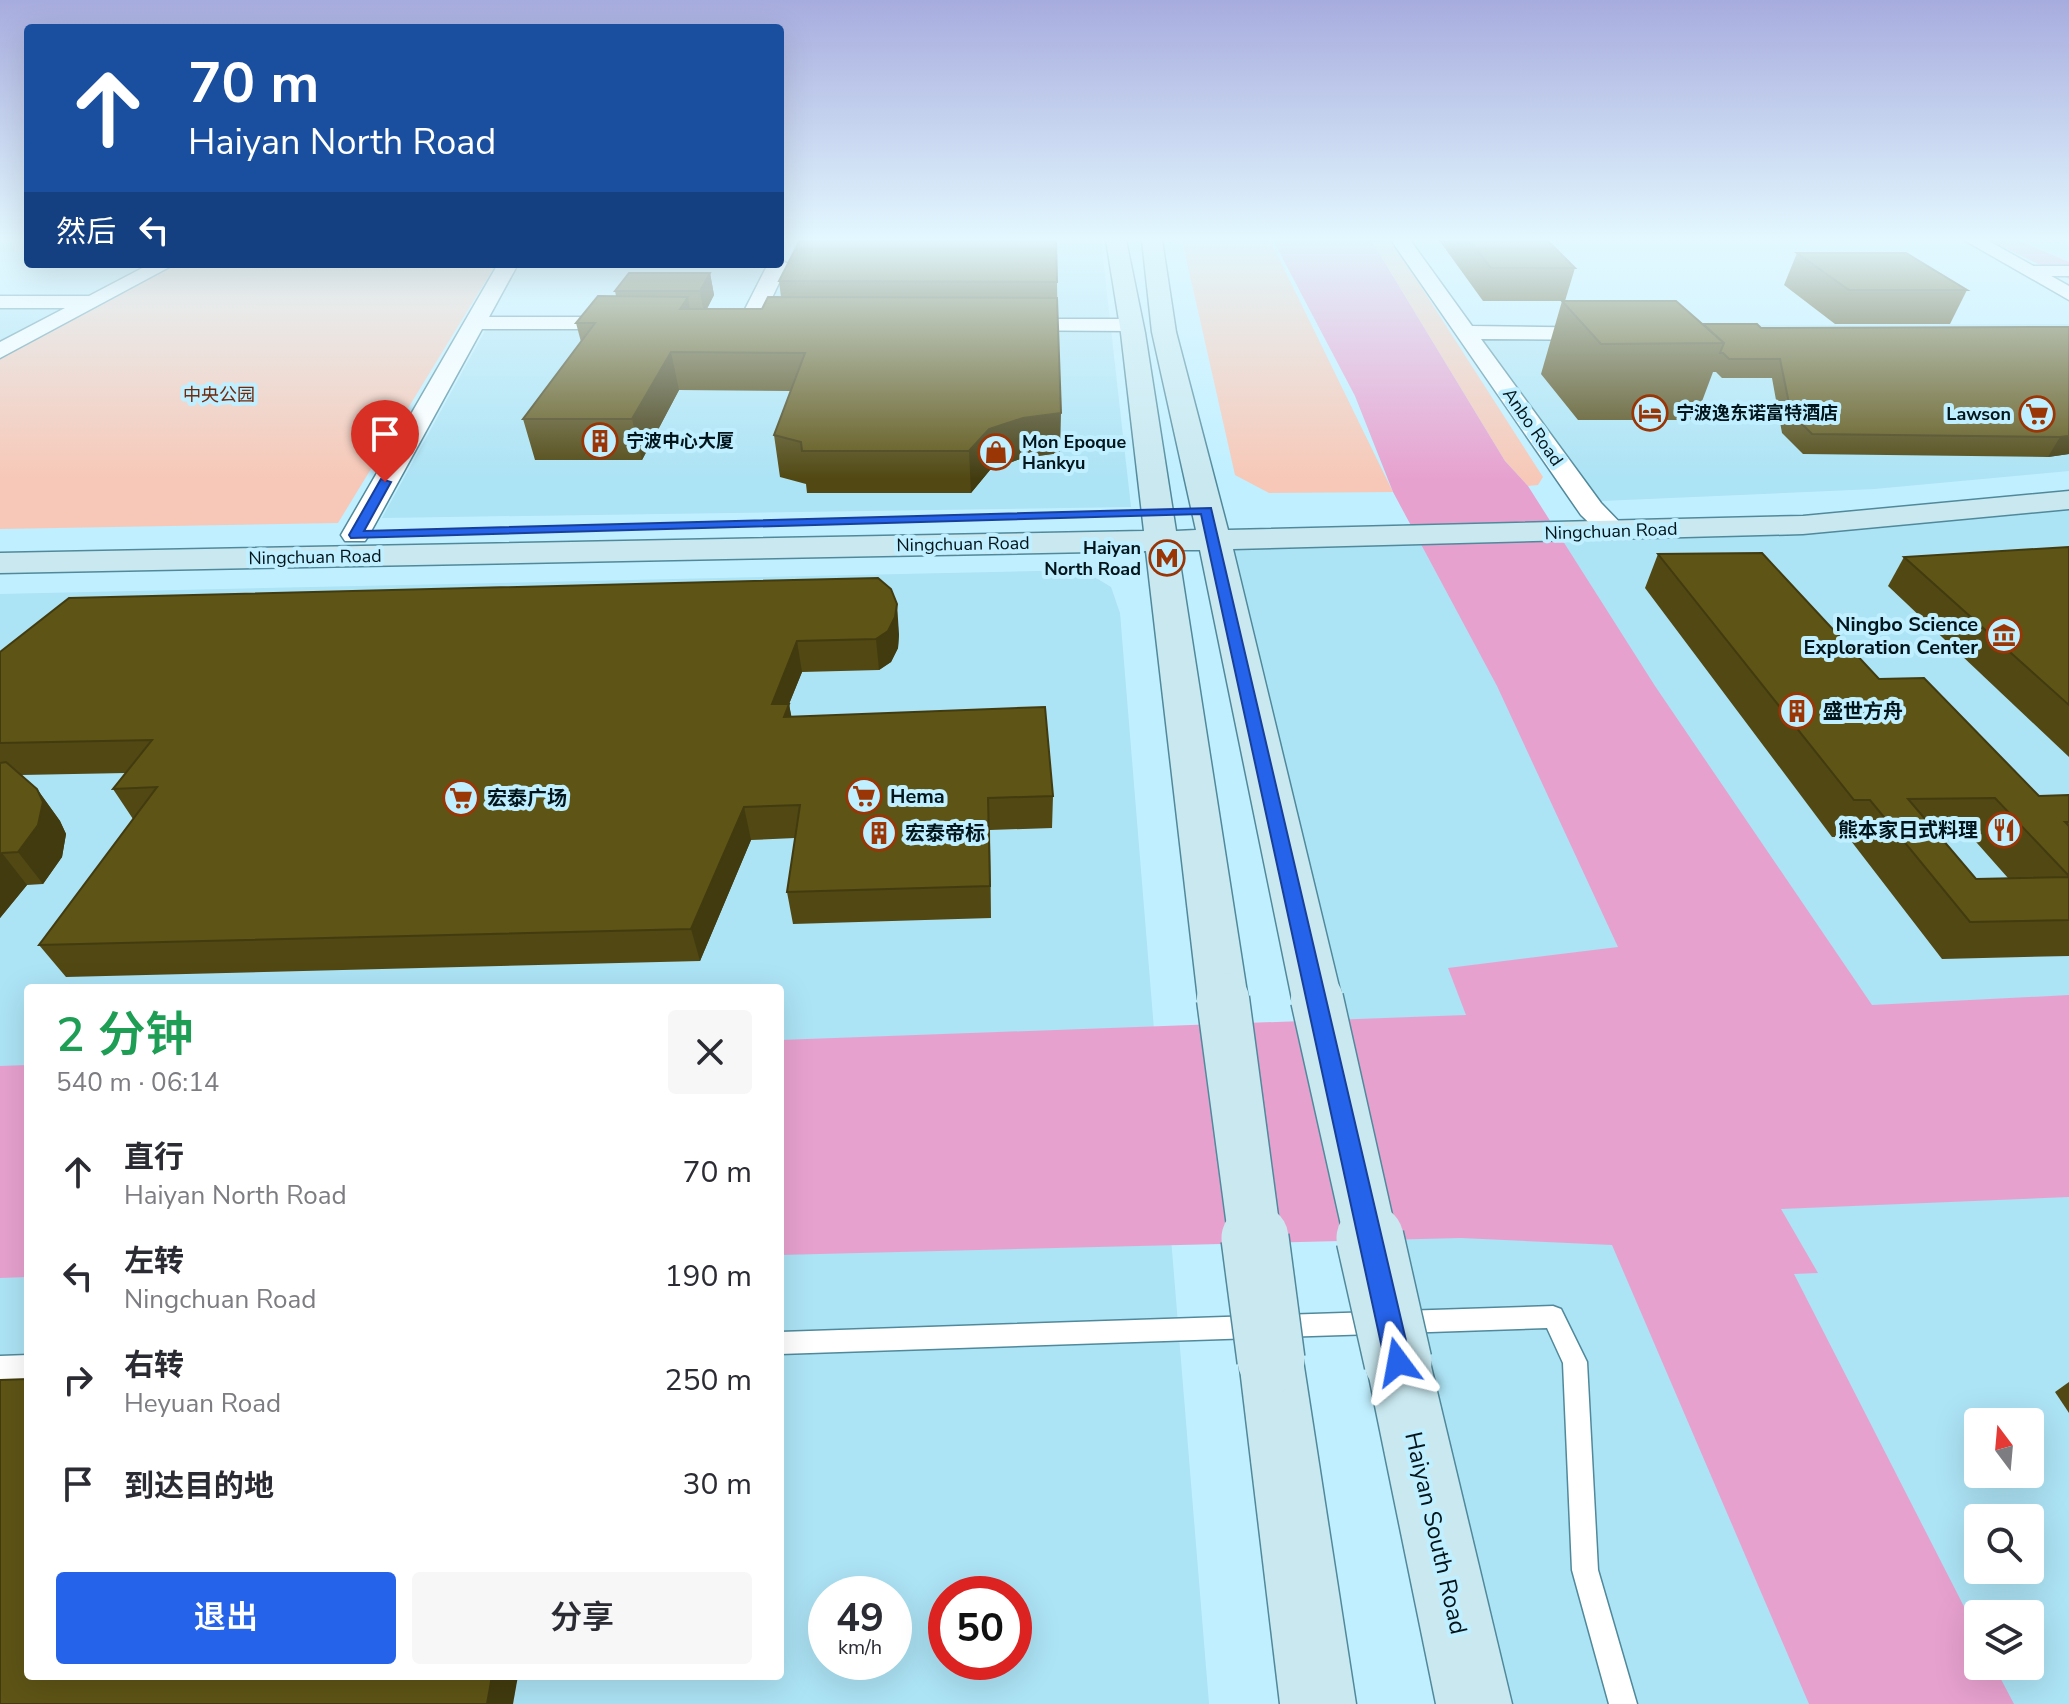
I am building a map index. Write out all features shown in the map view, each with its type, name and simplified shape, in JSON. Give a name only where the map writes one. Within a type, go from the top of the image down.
[{"type":"main road","points":[[1130,320],[1318,1704]]},
{"type":"main road","points":[[1162,320],[1210,524]]},
{"type":"main road","name":"Ningchuan Road","points":[[0,543],[355,535],[1210,524],[1794,503],[2069,481]]},
{"type":"main road","name":"Ningchuan Road","points":[[1210,524],[1615,532],[1803,525],[2069,500]]},
{"type":"main road","name":"Haiyan South Road","points":[[1210,524],[1474,1704]]},
{"type":"main road","name":"Ningchuan Road","points":[[0,563],[1159,525]]},
{"type":"street","points":[[0,351],[59,320]]},
{"type":"street","points":[[355,535],[477,320]]},
{"type":"street","points":[[744,320],[742,323],[781,323]]},
{"type":"street","name":"Anbo Road","points":[[1457,320],[1591,509],[1615,532]]},
{"type":"street","points":[[475,323],[658,323]]},
{"type":"street","points":[[988,324],[1131,325]]},
{"type":"street","points":[[1466,332],[1625,333]]},
{"type":"lane","points":[[784,1343],[1553,1317],[1575,1362],[1585,1570],[1623,1704]]},
{"type":"lane","points":[[0,1368],[24,1367]]},
{"type":"shaded area","points":[[0,320],[45,320],[0,343]]},
{"type":"shaded area","points":[[759,320],[1110,320],[1131,507],[382,518],[487,327],[755,328]]},
{"type":"shaded area","points":[[1315,320],[1419,320],[1505,461],[1528,486],[1655,686],[1872,1005],[2069,995],[2069,1197],[1781,1209],[1818,1273],[1794,1274],[1964,1607],[1964,1680],[2001,1680],[2014,1704],[1809,1704],[1612,1245],[1461,1238],[784,1255],[784,1040],[1466,1015],[1448,968],[1618,947],[1497,686],[1393,492],[1355,396]]},
{"type":"shaded area","points":[[2069,324],[2069,471],[1874,489],[1601,501],[1562,455],[1474,326]]},
{"type":"shaded area","points":[[2069,500],[2069,1704],[1474,1704],[1214,538],[1615,532]]},
{"type":"shaded area","name":"宏泰广场","points":[[1083,570],[1111,587],[1120,613],[1209,1704],[0,1704],[0,594]]},
{"type":"shaded area","points":[[24,1065],[24,1277],[0,1278],[0,1066]]},
{"type":"green space","name":"中央公园","points":[[72,320],[462,320],[338,523],[0,529],[0,358]]},
{"type":"green space","points":[[1200,320],[1309,320],[1393,492],[1269,493],[1235,475]]},
{"type":"green space","points":[[1419,320],[1442,320],[1543,477],[1538,485],[1528,486],[1505,461]]},
{"type":"building","points":[[579,320],[1058,320],[1061,413],[1023,418],[989,429],[969,451],[802,451],[801,442],[774,435],[805,353],[671,352],[632,419],[523,419],[595,323],[576,323]]},
{"type":"building","points":[[1579,320],[1697,320],[1724,343],[1601,344]]},
{"type":"building","points":[[1703,324],[1757,324],[1761,328],[2069,327],[2069,436],[1812,434],[1791,413],[1780,359],[1729,359],[1720,353],[1724,343]]},
{"type":"building","name":"Ningbo Science Exploration Center","points":[[2069,547],[2069,705],[1904,557]]},
{"type":"building","points":[[1762,553],[1879,679],[1924,678],[2039,796],[2069,795],[2069,822],[2065,822],[2069,826],[2069,876],[1995,798],[1908,799],[1976,879],[2069,877],[2069,920],[1970,922],[1870,800],[1854,800],[1658,554]]},
{"type":"building","name":"宏泰广场","points":[[878,578],[891,589],[897,604],[888,631],[876,639],[797,641],[772,704],[789,704],[784,717],[1045,707],[1053,796],[988,798],[990,886],[787,892],[800,805],[744,807],[691,929],[39,945],[157,787],[113,789],[152,740],[0,743],[0,652],[69,598]]},
{"type":"building","points":[[6,762],[37,789],[43,802],[38,825],[18,852],[0,855],[0,763]]},
{"type":"building","points":[[24,1379],[24,1680],[491,1680],[487,1704],[0,1704],[0,1380]]},
{"type":"place","name":"宁波逸东诺富特酒店","points":[[1650,413]]},
{"type":"place","name":"Lawson","points":[[2037,414]]},
{"type":"place","name":"宁波中心大厦","points":[[600,441]]},
{"type":"place","name":"Mon Epoque Hankyu","points":[[996,452]]},
{"type":"place","name":"Haiyan North Road","points":[[1167,558]]},
{"type":"place","name":"Ningbo Science Exploration Center","points":[[2004,635]]},
{"type":"place","name":"盛世方舟","points":[[1797,711]]},
{"type":"place","name":"Hema","points":[[864,796]]},
{"type":"place","name":"宏泰广场","points":[[461,798]]},
{"type":"place","name":"熊本家日式料理","points":[[2004,830]]},
{"type":"place","name":"宏泰帝标","points":[[879,833]]},
{"type":"route","points":[[385,482],[355,535],[1206,510],[1398,1362]]}]
